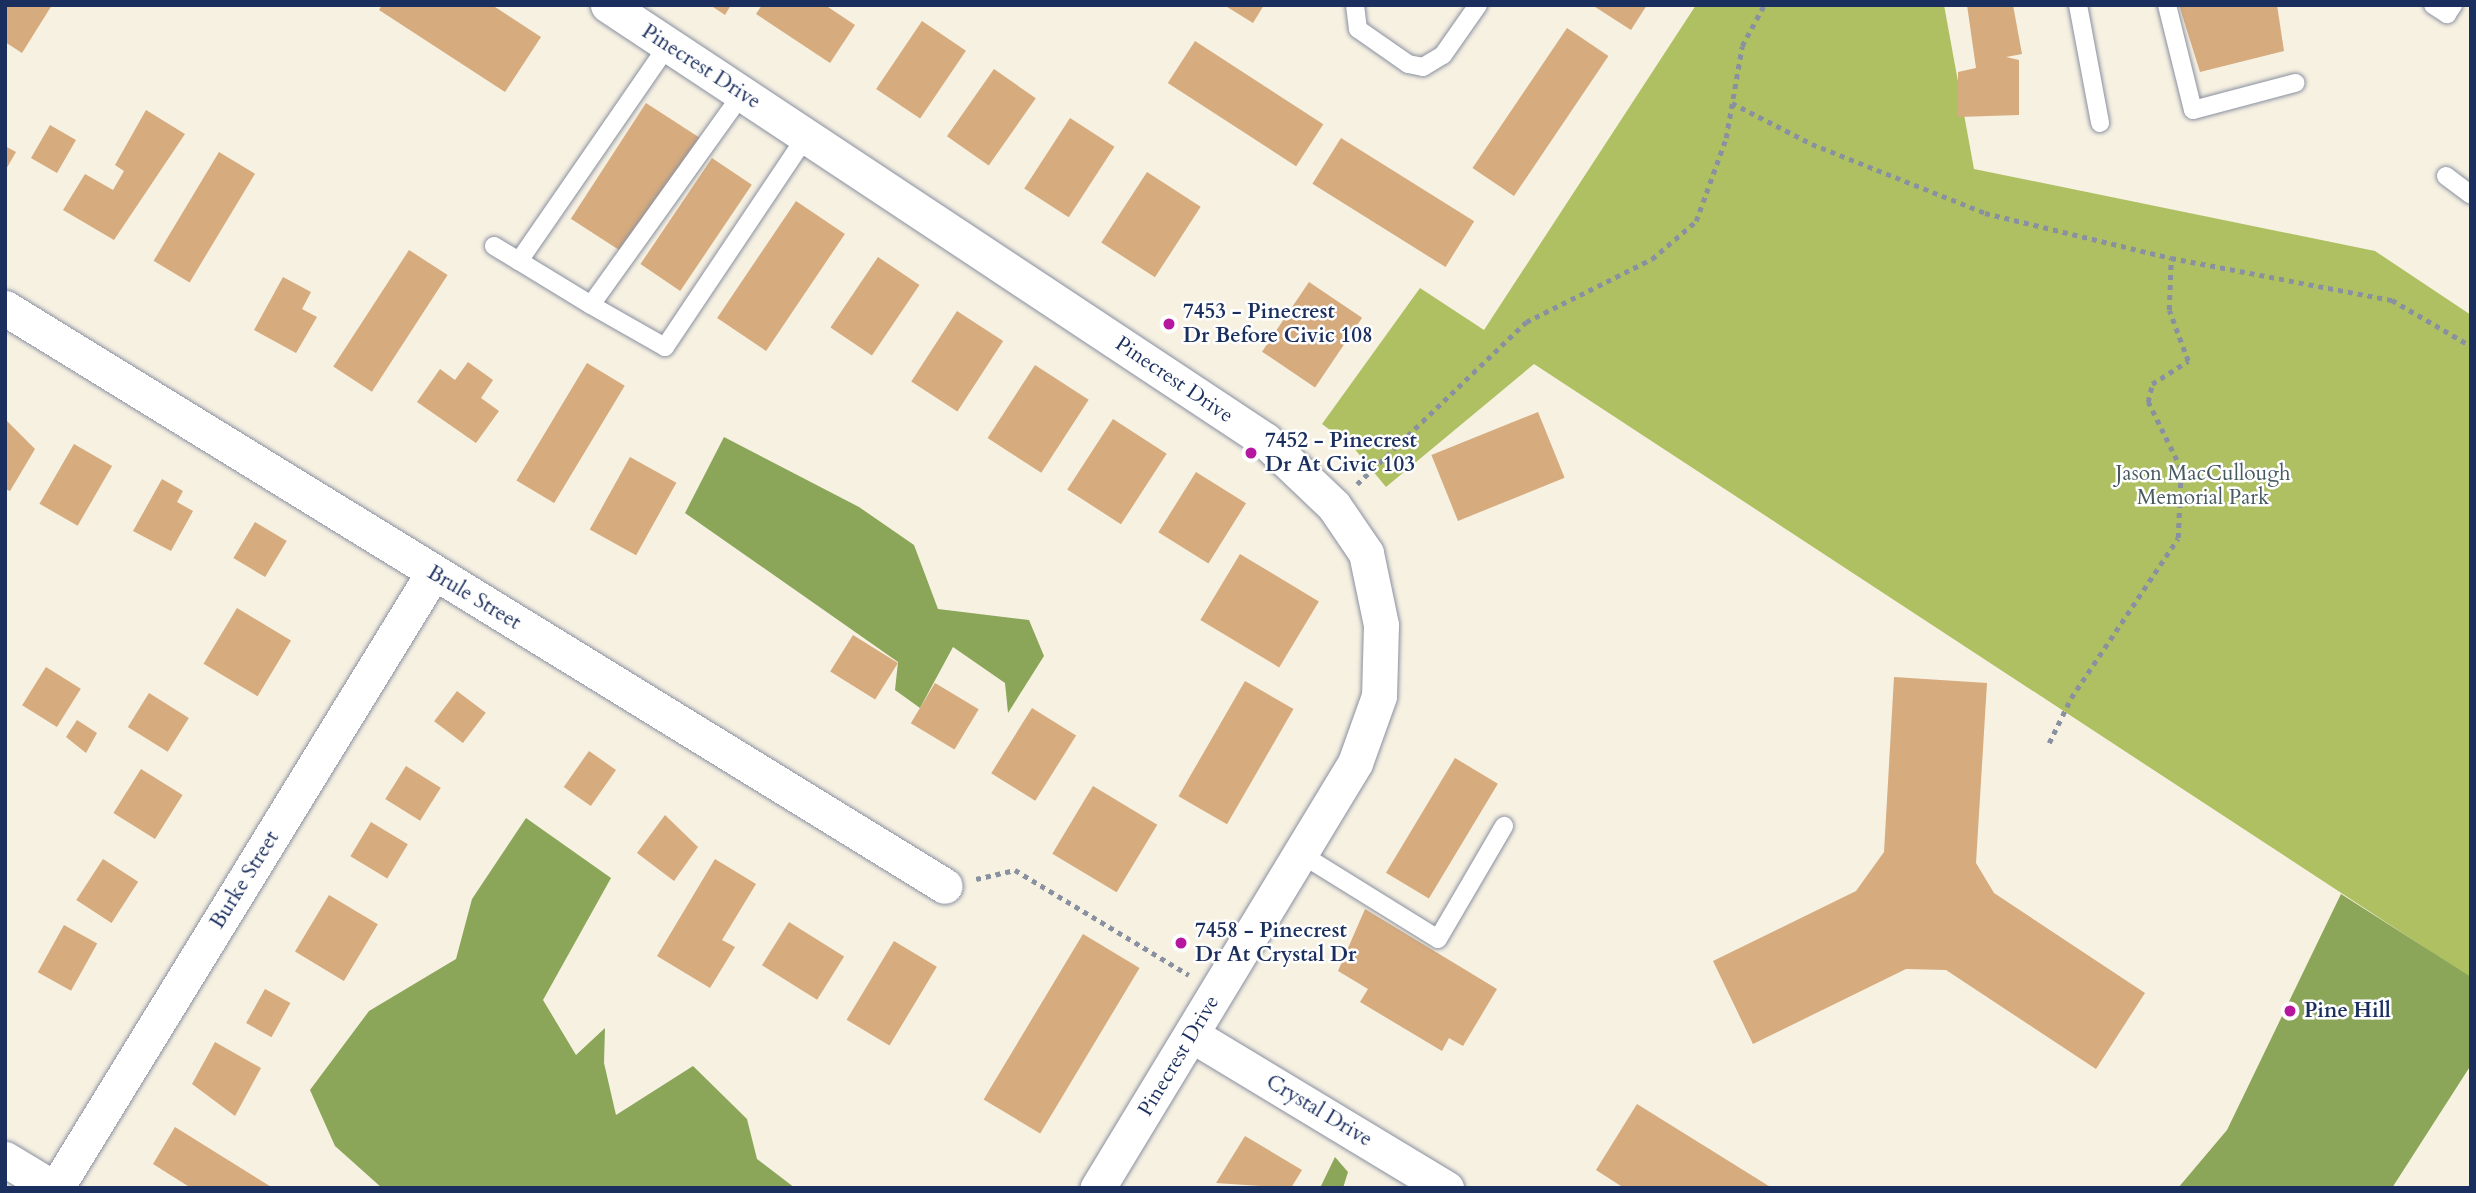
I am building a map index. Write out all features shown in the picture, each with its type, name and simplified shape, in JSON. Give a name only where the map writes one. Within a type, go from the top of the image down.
[{"type":"street","name":"Pinecrest Drive","points":[[608,5],[1265,440],[1334,506],[1366,553],[1381,625],[1379,696],[1355,763],[1098,1188]]},
{"type":"street","name":"Brule Street","points":[[5,308],[945,886]]},
{"type":"street","name":"Burke Street","points":[[55,1188],[433,573]]},
{"type":"street","name":"Crystal Drive","points":[[1192,1035],[1446,1188]]},
{"type":"street","points":[[5,1159],[55,1188]]},
{"type":"lane","points":[[1355,5],[1359,29],[1408,64],[1423,67],[1443,55],[1478,5]]},
{"type":"lane","points":[[2078,5],[2100,123]]},
{"type":"lane","points":[[2166,5],[2193,110],[2295,83]]},
{"type":"lane","points":[[2433,5],[2446,14],[2452,5]]},
{"type":"lane","points":[[519,261],[668,46]]},
{"type":"lane","points":[[590,305],[743,94]]},
{"type":"lane","points":[[494,246],[665,348],[806,136]]},
{"type":"lane","points":[[2446,176],[2471,195]]},
{"type":"lane","points":[[1301,854],[1438,939],[1504,825]]},
{"type":"path","points":[[1334,506],[1527,322],[1652,259],[1689,228],[1711,187],[1732,103],[1742,46],[1764,5]]},
{"type":"path","points":[[1732,103],[1812,144],[1985,213],[2171,258],[2392,300],[2471,346]]},
{"type":"path","points":[[2049,743],[2071,698],[2178,538],[2181,469],[2148,402],[2152,384],[2188,361],[2169,310],[2171,258]]},
{"type":"path","points":[[1015,870],[1189,975]]},
{"type":"green space","name":"Jason MacCullough Memorial Park","points":[[1696,5],[1944,5],[1974,169],[2375,251],[2471,315],[2471,978],[1534,364],[1386,487],[1353,447],[1322,424],[1420,288],[1484,330]]},
{"type":"green space","points":[[724,437],[859,507],[914,545],[938,609],[1029,620],[1044,656],[1008,713],[1005,683],[953,647],[920,708],[895,690],[898,662],[685,513]]},
{"type":"green space","points":[[526,818],[611,878],[543,1000],[576,1055],[605,1028],[604,1063],[616,1115],[693,1066],[747,1119],[757,1159],[795,1188],[382,1188],[335,1146],[310,1090],[369,1011],[456,959],[472,899]]},
{"type":"green space","points":[[2341,894],[2471,977],[2471,1065],[2392,1188],[2178,1188],[2227,1130]]},
{"type":"green space","points":[[1335,1157],[1348,1172],[1343,1188],[1320,1188]]},
{"type":"building","points":[[5,5],[52,5],[22,53],[5,42]]},
{"type":"building","points":[[382,5],[492,5],[541,37],[505,92],[379,10]]},
{"type":"building","points":[[710,5],[731,5],[725,15]]},
{"type":"building","points":[[762,5],[825,5],[855,25],[830,63],[756,14]]},
{"type":"building","points":[[1224,5],[1264,5],[1253,23]]},
{"type":"building","points":[[1592,5],[1647,5],[1631,30]]},
{"type":"building","points":[[1967,5],[2013,5],[2022,54],[2006,57],[2019,60],[2019,115],[1958,117],[1958,72],[1976,68]]},
{"type":"building","points":[[2179,5],[2277,5],[2284,51],[2200,72]]},
{"type":"building","points":[[922,21],[966,51],[920,119],[876,89]]},
{"type":"building","points":[[1567,28],[1608,56],[1514,196],[1472,168]]},
{"type":"building","points":[[1195,41],[1323,124],[1296,166],[1168,83]]},
{"type":"building","points":[[994,69],[1036,98],[989,165],[947,136]]},
{"type":"building","points":[[646,103],[700,138],[625,254],[571,219]]},
{"type":"building","points":[[146,110],[185,134],[114,240],[63,210],[85,174],[113,190],[124,171],[115,165]]},
{"type":"building","points":[[1070,118],[1114,147],[1069,217],[1024,188]]},
{"type":"building","points":[[50,125],[76,140],[57,173],[31,158]]},
{"type":"building","points":[[1341,138],[1474,221],[1446,267],[1312,184]]},
{"type":"building","points":[[5,146],[16,152],[5,171]]},
{"type":"building","points":[[219,152],[255,174],[190,282],[154,261]]},
{"type":"building","points":[[712,158],[752,185],[680,291],[640,264]]},
{"type":"building","points":[[1147,172],[1201,207],[1155,277],[1101,242]]},
{"type":"building","points":[[796,201],[845,234],[766,351],[717,318]]},
{"type":"building","points":[[409,250],[448,275],[372,392],[333,367]]},
{"type":"building","points":[[878,257],[919,285],[872,355],[830,327]]},
{"type":"building","points":[[283,277],[311,292],[302,309],[317,317],[296,353],[254,330]]},
{"type":"building","points":[[1309,282],[1362,318],[1315,387],[1262,352]]},
{"type":"building","points":[[957,311],[1003,341],[957,411],[911,381]]},
{"type":"building","points":[[468,362],[493,380],[481,398],[499,411],[476,443],[417,402],[440,369],[455,380]]},
{"type":"building","points":[[587,363],[625,386],[554,503],[516,480]]},
{"type":"building","points":[[1035,365],[1089,400],[1041,473],[988,438]]},
{"type":"building","points":[[1538,412],[1565,478],[1458,521],[1431,455]]},
{"type":"building","points":[[5,419],[35,449],[10,491],[5,489]]},
{"type":"building","points":[[1113,419],[1167,454],[1121,524],[1067,489]]},
{"type":"building","points":[[74,444],[112,466],[78,526],[40,504]]},
{"type":"building","points":[[630,457],[676,483],[636,555],[590,530]]},
{"type":"building","points":[[1196,472],[1246,503],[1208,563],[1158,532]]},
{"type":"building","points":[[162,479],[183,491],[177,502],[193,511],[171,551],[133,531]]},
{"type":"building","points":[[255,522],[287,541],[265,577],[233,558]]},
{"type":"building","points":[[1240,554],[1319,601],[1279,667],[1200,620]]},
{"type":"building","points":[[237,608],[291,640],[258,696],[204,664]]},
{"type":"building","points":[[853,635],[898,663],[875,700],[830,671]]},
{"type":"building","points":[[46,667],[81,689],[57,727],[22,705]]},
{"type":"building","points":[[1894,677],[1987,683],[1976,863],[1994,893],[2145,993],[2096,1069],[1946,970],[1906,969],[1753,1044],[1713,961],[1856,891],[1884,852]]},
{"type":"building","points":[[1245,681],[1293,709],[1227,824],[1178,796]]},
{"type":"building","points":[[935,683],[979,709],[955,750],[911,723]]},
{"type":"building","points":[[457,691],[486,713],[463,743],[434,721]]},
{"type":"building","points":[[149,693],[189,718],[168,752],[128,727]]},
{"type":"building","points":[[1032,708],[1076,736],[1035,801],[991,773]]},
{"type":"building","points":[[77,720],[97,733],[86,753],[66,737]]},
{"type":"building","points":[[589,751],[616,770],[591,806],[564,787]]},
{"type":"building","points":[[1455,758],[1498,784],[1429,899],[1386,873]]},
{"type":"building","points":[[406,766],[441,788],[420,821],[385,799]]},
{"type":"building","points":[[141,769],[183,795],[155,839],[113,813]]},
{"type":"building","points":[[1093,786],[1157,825],[1117,892],[1052,854]]},
{"type":"building","points":[[665,815],[698,847],[674,881],[637,853]]},
{"type":"building","points":[[371,822],[408,844],[387,878],[350,856]]},
{"type":"building","points":[[103,859],[138,882],[112,923],[76,900]]},
{"type":"building","points":[[715,859],[756,884],[722,940],[735,947],[710,988],[657,956]]},
{"type":"building","points":[[329,895],[378,924],[344,981],[295,952]]},
{"type":"building","points":[[1365,909],[1497,989],[1463,1046],[1449,1038],[1442,1051],[1360,1002],[1368,989],[1338,971]]},
{"type":"building","points":[[789,922],[844,956],[817,1000],[762,965]]},
{"type":"building","points":[[64,925],[97,943],[71,991],[38,972]]},
{"type":"building","points":[[1083,934],[1140,968],[1040,1133],[984,1099]]},
{"type":"building","points":[[894,941],[937,967],[889,1046],[847,1020]]},
{"type":"building","points":[[265,989],[290,1003],[271,1037],[246,1023]]},
{"type":"building","points":[[215,1042],[261,1068],[235,1116],[192,1084]]},
{"type":"building","points":[[1637,1104],[1772,1188],[1624,1188],[1596,1170]]},
{"type":"building","points":[[175,1127],[273,1188],[191,1188],[153,1164]]},
{"type":"building","points":[[1245,1136],[1302,1170],[1291,1188],[1216,1183]]},
{"type":"place","name":"7453 - Pinecrest Dr Before Civic 108","points":[[1169,324]]},
{"type":"place","name":"7452 - Pinecrest Dr At Civic 103","points":[[1251,453]]},
{"type":"place","name":"7458 - Pinecrest Dr At Crystal Dr","points":[[1181,943]]},
{"type":"place","name":"Pine Hill","points":[[2290,1011]]}]
